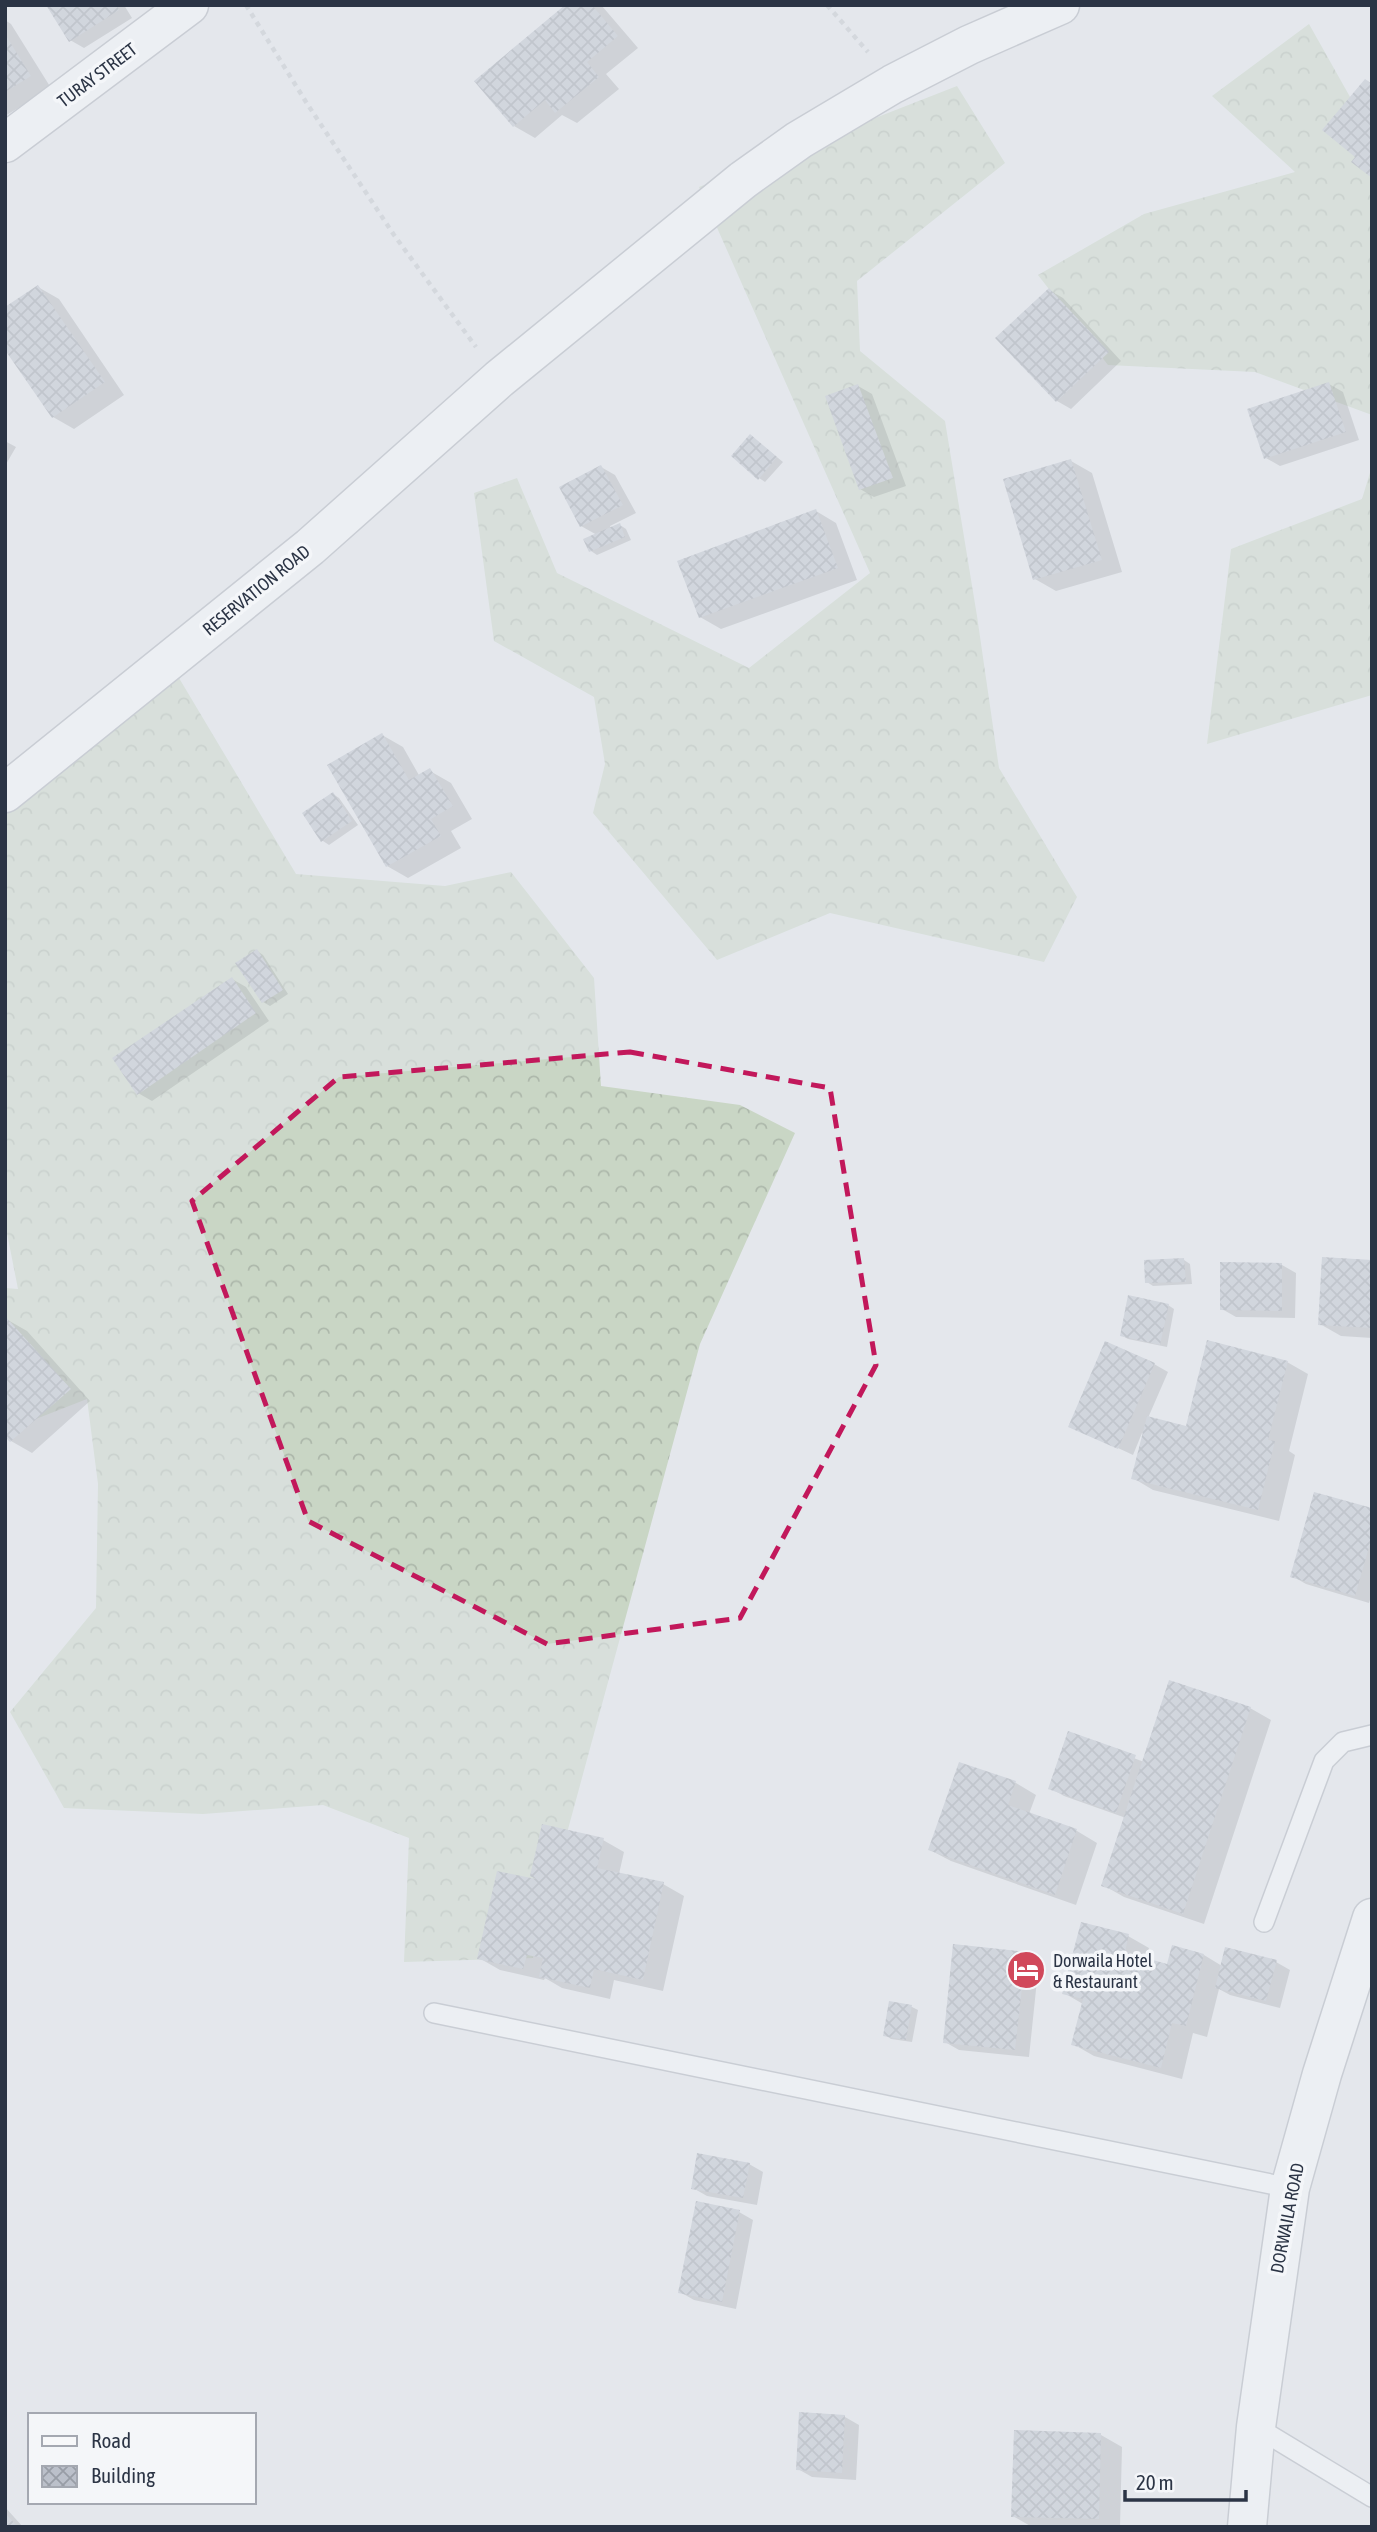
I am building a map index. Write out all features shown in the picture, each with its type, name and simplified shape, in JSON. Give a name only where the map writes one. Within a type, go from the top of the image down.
[{"type":"street","name":"TURAY STREET","points":[[5,143],[189,5]]},
{"type":"street","name":"RESERVATION ROAD","points":[[5,793],[310,547],[499,379],[743,180],[799,140],[894,84],[1020,17],[1060,5]]},
{"type":"street","name":"DORWAILA ROAD","points":[[1247,2527],[1256,2427],[1290,2188],[1322,2074],[1372,1918]]},
{"type":"lane","points":[[1264,1922],[1324,1761],[1343,1742],[1372,1735]]},
{"type":"lane","points":[[433,2013],[1290,2188]]},
{"type":"lane","points":[[1256,2427],[1372,2497]]},
{"type":"path","points":[[246,5],[394,235],[499,379]]},
{"type":"path","points":[[827,5],[894,84]]},
{"type":"highlighted area","points":[[630,1052],[830,1088],[876,1365],[740,1618],[547,1644],[308,1521],[192,1201],[339,1077]]},
{"type":"green space","points":[[1309,24],[1372,136],[1372,415],[1255,372],[1108,365],[1038,275],[1144,214],[1295,172],[1212,96]]},
{"type":"green space","points":[[957,86],[1005,163],[857,281],[860,351],[945,421],[999,768],[1077,897],[1044,962],[830,913],[717,960],[593,813],[605,764],[594,697],[494,641],[474,493],[517,478],[557,573],[749,668],[870,573],[699,187]]},
{"type":"green space","points":[[1372,466],[1372,695],[1207,744],[1231,549],[1362,499]]},
{"type":"green space","points":[[179,678],[296,874],[445,886],[511,872],[594,978],[601,1086],[740,1105],[795,1133],[700,1344],[533,1958],[404,1962],[409,1838],[323,1805],[203,1814],[64,1808],[10,1712],[96,1608],[98,1484],[87,1399],[5,1431],[5,1288],[18,1289],[5,1223],[5,779]]},
{"type":"building","points":[[46,5],[117,5],[119,10],[69,42]]},
{"type":"building","points":[[565,5],[592,5],[618,36],[587,62],[599,77],[555,113],[545,100],[513,127],[474,81]]},
{"type":"building","points":[[5,34],[31,76],[5,92]]},
{"type":"building","points":[[1365,79],[1372,84],[1372,178],[1351,162],[1355,157],[1322,130]]},
{"type":"building","points":[[38,285],[105,382],[52,418],[5,350],[5,307]]},
{"type":"building","points":[[1049,288],[1109,352],[1056,402],[995,338]]},
{"type":"building","points":[[1329,382],[1346,432],[1264,459],[1247,409]]},
{"type":"building","points":[[858,384],[893,478],[859,490],[825,396]]},
{"type":"building","points":[[750,434],[777,457],[758,480],[731,456]]},
{"type":"building","points":[[1071,459],[1102,560],[1033,580],[1003,479]]},
{"type":"building","points":[[601,465],[623,505],[580,527],[559,487]]},
{"type":"building","points":[[816,509],[838,568],[699,618],[677,561]]},
{"type":"building","points":[[620,523],[625,537],[589,552],[583,539]]},
{"type":"building","points":[[382,733],[409,780],[430,768],[453,806],[431,819],[441,836],[386,867],[327,765]]},
{"type":"building","points":[[333,792],[352,821],[321,842],[302,813]]},
{"type":"building","points":[[257,949],[283,990],[262,1003],[235,963]]},
{"type":"building","points":[[232,977],[256,1013],[137,1095],[112,1058]]},
{"type":"building","points":[[1322,1257],[1372,1260],[1372,1328],[1318,1325]]},
{"type":"building","points":[[1184,1258],[1186,1282],[1145,1283],[1144,1260]]},
{"type":"building","points":[[1220,1262],[1282,1263],[1282,1311],[1220,1310]]},
{"type":"building","points":[[1128,1295],[1169,1304],[1160,1345],[1120,1336]]},
{"type":"building","points":[[5,1316],[71,1389],[10,1442],[5,1437]]},
{"type":"building","points":[[1207,1340],[1288,1361],[1268,1440],[1275,1441],[1258,1510],[1131,1479],[1147,1416],[1186,1426]]},
{"type":"building","points":[[1105,1341],[1155,1363],[1118,1449],[1068,1427]]},
{"type":"building","points":[[1314,1492],[1372,1508],[1372,1537],[1355,1596],[1290,1577]]},
{"type":"building","points":[[1169,1680],[1251,1707],[1183,1914],[1101,1886]]},
{"type":"building","points":[[1068,1731],[1136,1755],[1116,1813],[1048,1789]]},
{"type":"building","points":[[959,1762],[1016,1781],[1008,1805],[1077,1829],[1055,1895],[928,1850]]},
{"type":"building","points":[[542,1824],[604,1838],[597,1868],[664,1882],[643,1980],[594,1969],[590,1988],[539,1977],[543,1958],[527,1955],[523,1969],[477,1959],[497,1871],[536,1879],[530,1876]]},
{"type":"building","points":[[1081,1922],[1129,1934],[1125,1952],[1167,1964],[1172,1945],[1204,1954],[1186,2026],[1172,2023],[1161,2068],[1071,2045],[1083,1999],[1062,1994]]},
{"type":"building","points":[[953,1944],[1026,1952],[1015,2050],[943,2043]]},
{"type":"building","points":[[1225,1947],[1277,1960],[1266,2001],[1215,1988]]},
{"type":"building","points":[[889,2001],[912,2005],[906,2040],[883,2036]]},
{"type":"building","points":[[697,2153],[750,2163],[743,2198],[691,2189]]},
{"type":"building","points":[[696,2201],[740,2210],[722,2302],[678,2293]]},
{"type":"building","points":[[799,2412],[845,2415],[842,2473],[796,2470]]},
{"type":"building","points":[[1014,2430],[1101,2433],[1099,2519],[1011,2517]]},
{"type":"building","points":[[5,2513],[18,2527],[5,2527]]},
{"type":"place","name":"Dorwaila Hotel & Restaurant","points":[[1026,1970]]}]
